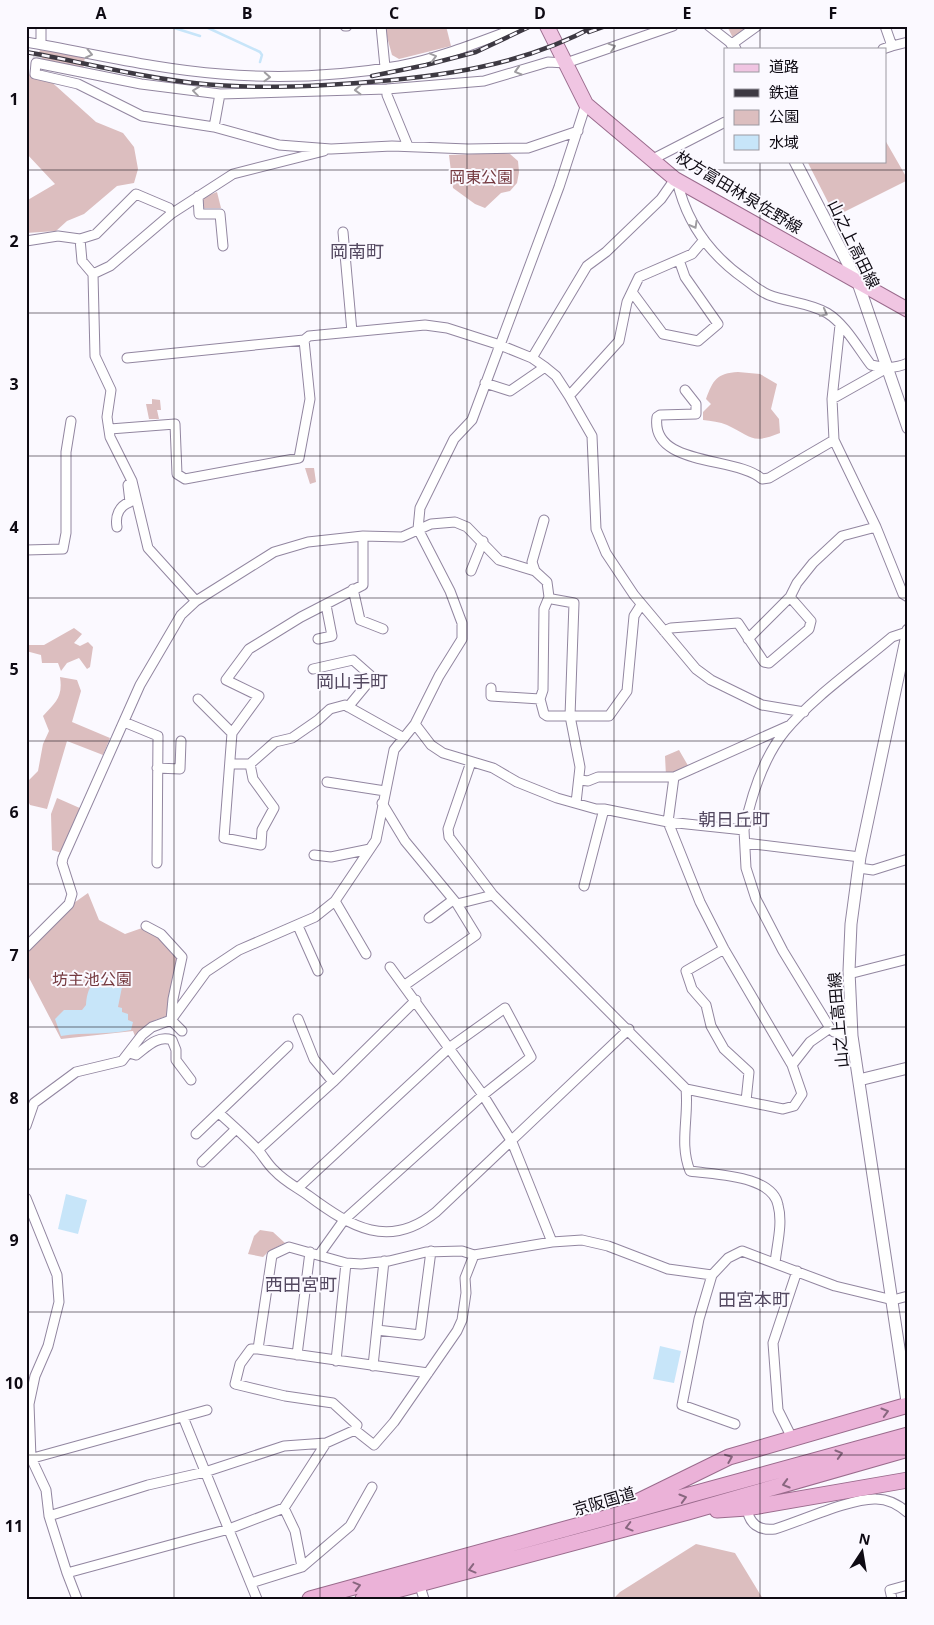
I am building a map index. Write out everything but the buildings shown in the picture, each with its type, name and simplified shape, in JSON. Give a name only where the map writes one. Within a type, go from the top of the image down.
[{"type":"highway","points":[[506,1547],[557,1524],[646,1499],[729,1457],[907,1406]]},
{"type":"highway","name":"京阪国道","points":[[363,1599],[688,1512],[865,1454],[908,1435]]},
{"type":"highway","name":"京阪国道","points":[[310,1599],[865,1454],[908,1449]]},
{"type":"highway","points":[[688,1512],[747,1508],[908,1480]]},
{"type":"main road","name":"枚方富田林泉佐野線","points":[[547,26],[586,104],[676,179],[908,310]]},
{"type":"street","points":[[41,26],[41,44]]},
{"type":"street","points":[[382,26],[385,67]]},
{"type":"street","points":[[26,42],[103,57],[220,74],[278,77],[385,67],[447,53],[522,26]]},
{"type":"street","points":[[578,131],[528,148],[468,149],[408,146],[331,149],[278,145],[214,127],[142,116],[78,84],[35,74],[36,63],[141,84],[220,94],[387,90],[484,81],[548,62],[566,63],[674,26]]},
{"type":"street","points":[[708,26],[733,47],[758,26]]},
{"type":"street","points":[[885,26],[887,47],[908,42]]},
{"type":"street","points":[[387,90],[387,95],[408,146]]},
{"type":"street","points":[[214,127],[220,94]]},
{"type":"street","points":[[26,1126],[34,1103],[76,1072],[120,1063],[142,1035],[152,1026],[171,1020],[206,972],[239,950],[315,917],[335,901],[376,840],[394,750],[415,724],[439,676],[462,639],[462,623],[450,590],[418,529],[420,508],[454,439],[472,420],[553,205],[586,104]]},
{"type":"street","points":[[653,159],[724,123]]},
{"type":"street","points":[[93,274],[110,266],[172,214],[233,174],[331,149]]},
{"type":"street","name":"山之上高田線","points":[[796,162],[858,283],[908,428]]},
{"type":"street","points":[[532,358],[587,266],[606,252],[661,199],[676,179]]},
{"type":"street","points":[[676,179],[682,203],[703,241],[716,256],[767,294],[826,312],[840,325],[871,365],[888,368]]},
{"type":"street","points":[[26,241],[58,236],[80,239],[96,234],[107,226],[136,194],[169,208],[172,214]]},
{"type":"street","points":[[198,196],[199,214],[220,214],[223,246]]},
{"type":"street","points":[[343,232],[352,332]]},
{"type":"street","points":[[80,239],[82,261],[93,274],[95,356],[111,390],[107,417],[114,446],[132,481],[148,548],[196,601]]},
{"type":"street","points":[[569,396],[619,341],[627,302],[639,277],[692,254],[703,241]]},
{"type":"street","points":[[632,292],[663,334],[698,341],[718,324],[685,278],[679,260]]},
{"type":"street","points":[[127,358],[304,340],[309,336],[425,325],[447,328],[500,345],[532,358],[556,376],[592,436],[596,529],[606,554],[641,605],[696,669],[727,690],[762,705],[804,712]]},
{"type":"street","points":[[840,325],[832,399],[834,440],[876,526],[903,594],[908,597]]},
{"type":"street","points":[[110,430],[175,424],[177,474],[185,479],[299,458],[310,399],[304,340]]},
{"type":"street","points":[[832,399],[888,368],[908,363]]},
{"type":"street","points":[[485,383],[513,390],[545,367]]},
{"type":"street","points":[[686,390],[696,404],[696,414],[660,415],[657,417],[657,433],[664,444],[704,460],[754,472],[762,479],[768,478],[834,440]]},
{"type":"street","points":[[26,550],[64,549],[66,533],[66,452],[71,422]]},
{"type":"street","points":[[118,527],[117,514],[122,506],[130,502],[128,484],[132,481]]},
{"type":"street","points":[[535,571],[532,562],[544,520]]},
{"type":"street","points":[[26,947],[69,904],[72,894],[62,863],[63,858],[140,685],[182,614],[196,601],[274,552],[308,542],[363,536],[402,537],[418,529],[441,522],[455,522],[467,528],[483,541],[499,560],[535,571],[547,582],[549,597],[544,609],[543,690],[540,699],[544,714],[547,716],[609,716],[627,692],[634,616],[641,605]]},
{"type":"street","points":[[748,639],[790,596],[796,584],[813,563],[842,536],[876,526]]},
{"type":"street","points":[[250,764],[253,779],[274,808],[262,830],[261,844],[224,838],[232,733],[259,696],[226,680],[248,649],[301,617],[362,584],[363,536]]},
{"type":"street","points":[[471,571],[483,541]]},
{"type":"street","points":[[353,590],[360,620],[383,629]]},
{"type":"street","points":[[664,631],[671,628],[738,623],[764,662],[769,662],[809,629],[811,621],[790,596]]},
{"type":"street","points":[[549,597],[574,603],[570,716],[580,767],[576,803]]},
{"type":"street","points":[[318,639],[332,636],[326,605]]},
{"type":"street","points":[[852,1036],[834,1032],[830,1028],[783,951],[756,899],[746,868],[744,830],[751,796],[784,732],[804,712],[892,637],[908,631]]},
{"type":"street","name":"山之上高田線","points":[[907,1406],[906,1382],[852,1036],[849,974],[850,924],[860,863],[903,675],[908,631]]},
{"type":"street","points":[[313,670],[353,660],[370,674],[367,684],[348,707]]},
{"type":"street","points":[[491,696],[540,699]]},
{"type":"street","points":[[198,698],[232,733]]},
{"type":"street","points":[[230,764],[250,764],[275,742],[292,738],[330,709],[346,705],[404,738]]},
{"type":"street","points":[[124,722],[158,736],[156,863]]},
{"type":"street","points":[[415,724],[431,745],[443,754],[493,768],[518,782],[576,803],[596,809],[604,808],[668,822],[744,830]]},
{"type":"street","points":[[580,780],[588,781],[598,777],[674,777],[792,724]]},
{"type":"street","points":[[157,768],[180,768],[181,741]]},
{"type":"street","points":[[471,762],[448,829],[449,837],[493,895],[686,1089],[783,1109],[794,1106],[802,1094],[792,1065],[724,949],[700,902],[668,822],[674,777]]},
{"type":"street","points":[[327,782],[385,791]]},
{"type":"street","points":[[382,803],[405,841],[455,902],[476,935],[405,985]]},
{"type":"street","points":[[584,886],[604,808]]},
{"type":"street","points":[[745,843],[860,863],[873,870],[908,859]]},
{"type":"street","points":[[314,856],[331,857],[370,849]]},
{"type":"street","points":[[429,918],[455,902],[493,895]]},
{"type":"street","points":[[335,901],[366,954]]},
{"type":"street","points":[[146,926],[161,934],[182,957],[173,998],[171,1020]]},
{"type":"street","points":[[298,926],[318,971]]},
{"type":"street","points":[[161,934],[169,927]]},
{"type":"street","points":[[724,949],[686,971],[692,989],[706,1005],[711,1026],[724,1049],[749,1072],[746,1101]]},
{"type":"street","points":[[849,974],[908,959]]},
{"type":"street","points":[[390,967],[416,1000],[482,1094],[512,1142],[552,1242]]},
{"type":"street","points":[[258,1150],[333,1082],[416,1000]]},
{"type":"street","points":[[297,1355],[314,1254],[344,1220],[482,1094],[531,1057],[505,1008],[449,1048],[298,1188]]},
{"type":"street","points":[[171,1020],[182,1031]]},
{"type":"street","points":[[298,1020],[314,1059],[333,1082]]},
{"type":"street","points":[[792,1065],[810,1042],[830,1028]]},
{"type":"street","points":[[219,1113],[258,1150],[275,1172],[344,1220],[360,1227],[386,1232],[420,1226],[512,1142],[629,1030]]},
{"type":"street","points":[[129,1052],[136,1056],[156,1040],[163,1038],[172,1040],[176,1050],[176,1060],[192,1080]]},
{"type":"street","points":[[196,1134],[288,1046]]},
{"type":"street","points":[[859,1080],[908,1068]]},
{"type":"street","points":[[686,1089],[684,1146],[690,1171],[761,1183],[773,1192],[778,1204],[780,1220],[775,1263]]},
{"type":"street","points":[[202,1162],[236,1129]]},
{"type":"street","points":[[26,1198],[57,1275],[59,1302],[48,1346],[30,1374],[28,1403],[29,1459],[46,1490],[49,1516],[77,1599]]},
{"type":"street","points":[[258,1349],[272,1255],[289,1247],[346,1263],[361,1264],[431,1251],[462,1251],[474,1255],[552,1242],[582,1240],[608,1246],[668,1269],[712,1275]]},
{"type":"street","points":[[377,1330],[420,1335],[431,1251]]},
{"type":"street","points":[[735,1424],[682,1405],[699,1319],[712,1275],[728,1258],[742,1251],[835,1286],[893,1300],[908,1296]]},
{"type":"street","points":[[355,1430],[374,1445],[394,1422],[428,1373],[462,1320],[466,1293],[465,1278],[474,1255]]},
{"type":"street","points":[[374,1366],[384,1261]]},
{"type":"street","points":[[336,1361],[346,1263]]},
{"type":"street","points":[[792,1438],[778,1410],[773,1343],[797,1271]]},
{"type":"street","points":[[49,1516],[148,1485],[205,1472],[284,1446],[326,1443],[355,1430],[357,1425],[333,1403],[285,1396],[235,1384],[240,1364],[251,1349],[428,1373]]},
{"type":"street","points":[[29,1459],[207,1410]]},
{"type":"street","points":[[183,1417],[257,1599]]},
{"type":"street","points":[[67,1573],[228,1529],[284,1508],[326,1443]]},
{"type":"street","points":[[251,1584],[302,1567],[350,1526],[372,1487]]},
{"type":"street","points":[[747,1508],[748,1516],[755,1526],[765,1531],[859,1501],[877,1499],[897,1504],[908,1513]]},
{"type":"street","points":[[284,1508],[295,1531],[302,1567]]},
{"type":"street","points":[[419,1583],[424,1599]]},
{"type":"street","points":[[892,1599],[890,1590],[908,1585]]},
{"type":"green space","points":[[384,26],[446,26],[451,46],[399,59],[392,55]]},
{"type":"green space","points":[[727,26],[750,29],[733,38]]},
{"type":"green space","points":[[41,47],[85,57],[83,69],[37,58]]},
{"type":"green space","points":[[26,74],[46,77],[96,122],[123,133],[134,147],[138,169],[134,183],[117,186],[84,214],[67,221],[56,231],[26,233],[26,201],[55,184],[26,153]]},
{"type":"green space","points":[[886,142],[908,180],[838,215],[830,206],[808,162],[886,162]]},
{"type":"green space","name":"岡東公園","points":[[510,154],[518,161],[517,183],[510,191],[501,193],[485,208],[475,204],[453,188],[449,155]]},
{"type":"green space","points":[[217,192],[221,208],[204,208],[202,198]]},
{"type":"green space","points":[[738,372],[760,374],[777,384],[771,409],[779,419],[780,433],[757,439],[724,424],[703,420],[703,412],[711,404],[706,399],[714,382],[720,376]]},
{"type":"green space","points":[[152,399],[160,400],[161,410],[157,410],[159,419],[149,419],[146,404],[152,404]]},
{"type":"green space","points":[[305,468],[314,468],[316,482],[310,484]]},
{"type":"green space","points":[[74,628],[82,634],[74,643],[80,646],[88,642],[93,647],[90,667],[87,669],[79,658],[67,663],[61,671],[58,663],[42,663],[41,655],[26,651],[26,645],[44,645]]},
{"type":"green space","points":[[60,677],[77,680],[81,691],[72,722],[110,738],[103,755],[67,741],[47,809],[30,805],[26,797],[26,783],[38,771],[43,744],[49,731],[43,716],[58,699],[61,684]]},
{"type":"green space","points":[[679,750],[690,769],[666,776],[665,756]]},
{"type":"green space","points":[[57,798],[82,809],[65,854],[52,850],[51,814]]},
{"type":"green space","name":"坊主池公園","points":[[88,893],[99,920],[125,934],[142,928],[161,939],[178,960],[167,1016],[155,1020],[135,1036],[133,1031],[61,1039],[26,972],[26,950],[71,905]]},
{"type":"green space","points":[[260,1230],[273,1232],[285,1243],[269,1251],[263,1257],[248,1254],[254,1236]]},
{"type":"green space","points":[[696,1544],[735,1553],[763,1599],[613,1599],[620,1592]]},
{"type":"water","points":[[107,977],[117,980],[122,987],[118,1007],[122,1008],[122,1012],[128,1014],[128,1020],[133,1022],[131,1030],[61,1036],[55,1019],[64,1010],[82,1010],[86,1005],[87,995],[91,986],[102,978]]},
{"type":"water","points":[[66,1194],[87,1200],[78,1234],[58,1229]]},
{"type":"water","points":[[660,1346],[681,1351],[674,1383],[653,1379]]},
{"type":"waterway","points":[[168,26],[200,36]]},
{"type":"waterway","points":[[206,27],[260,52],[262,55],[260,62]]},
{"type":"tunnel","points":[[36,63],[41,44]]},
{"type":"tunnel","points":[[385,67],[387,89]]},
{"type":"railway","points":[[372,76],[476,52],[531,26]]},
{"type":"railway","points":[[26,52],[131,73],[194,83],[255,87],[316,86],[419,77],[479,67],[539,51],[595,26]]},
{"type":"railway","points":[[589,32],[606,26]]},
{"type":"district","name":"岡南町","points":[[357,252]]},
{"type":"district","name":"岡山手町","points":[[352,682]]},
{"type":"district","name":"朝日丘町","points":[[734,820]]},
{"type":"district","name":"西田宮町","points":[[301,1285]]},
{"type":"district","name":"田宮本町","points":[[754,1300]]}]
